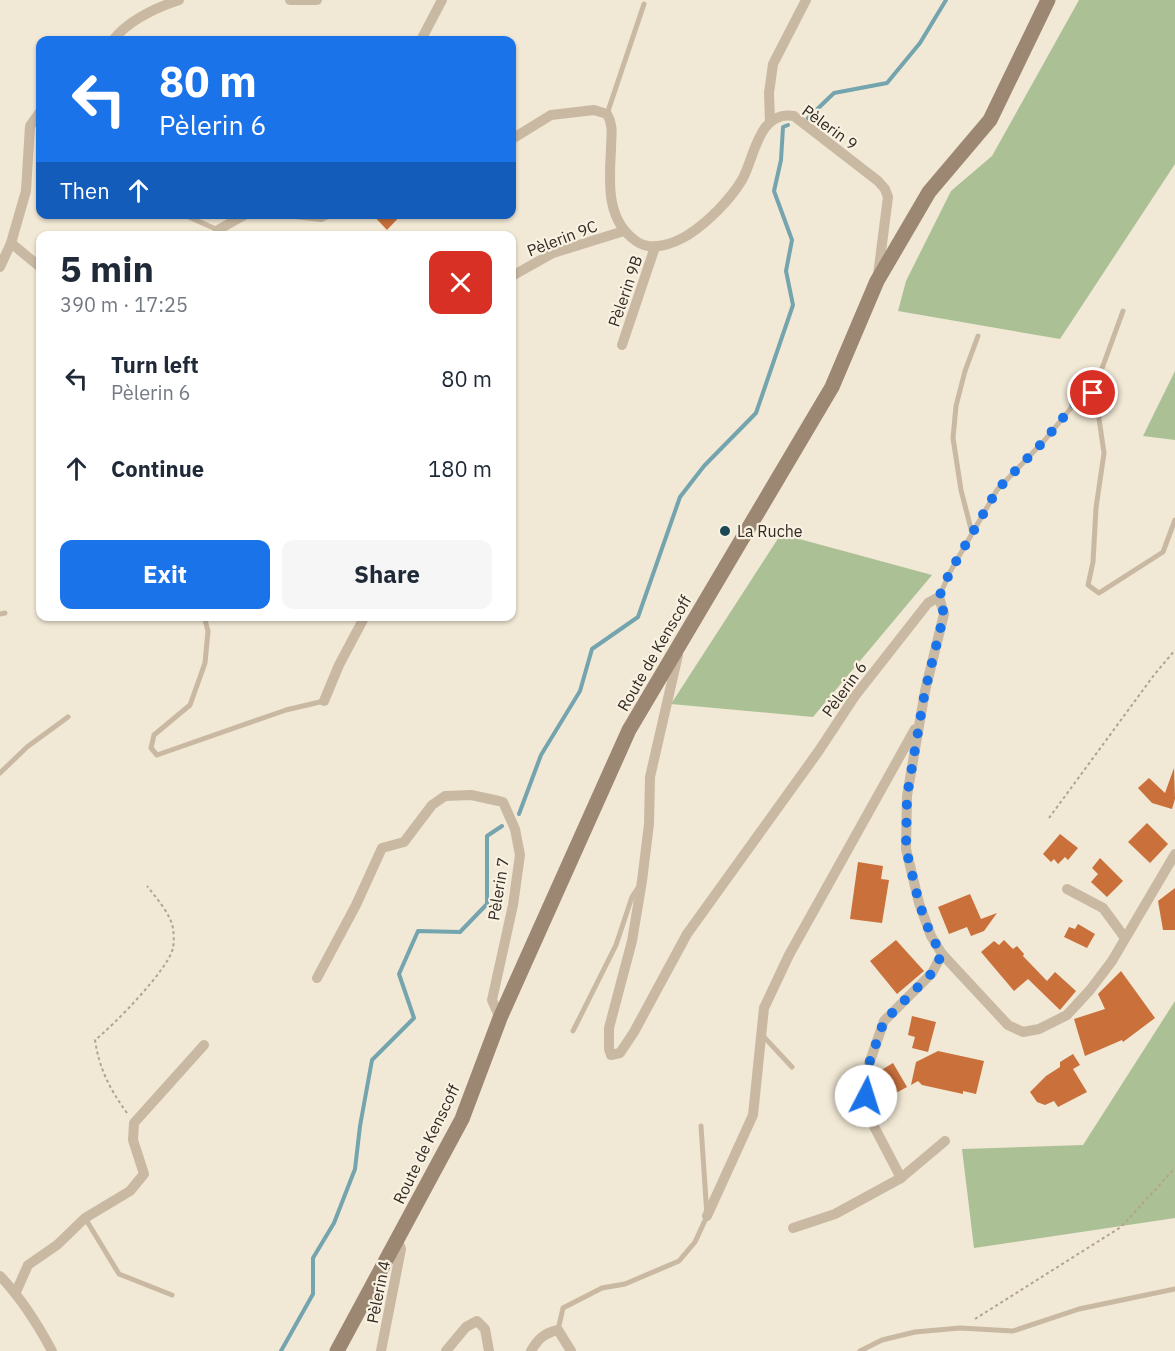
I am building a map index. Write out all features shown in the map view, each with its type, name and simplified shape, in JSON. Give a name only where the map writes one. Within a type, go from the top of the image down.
[{"type":"main road","name":"Route de Kenscoff","points":[[337,1351],[462,1119],[500,1018],[629,730],[832,387],[877,281],[929,192],[990,120],[1048,0]]},
{"type":"street","points":[[116,36],[120,31],[157,7],[179,0]]},
{"type":"street","points":[[290,0],[317,0]]},
{"type":"street","points":[[423,36],[442,0]]},
{"type":"street","points":[[516,137],[551,115],[594,110],[607,114],[612,123],[609,180],[613,210],[624,231],[639,243],[656,247],[688,235],[716,213],[742,180],[763,131],[770,122],[769,93],[773,64],[806,0]]},
{"type":"street","name":"Pèlerin 9","points":[[770,122],[785,115],[794,116],[878,181],[885,189],[888,197],[877,281]]},
{"type":"street","points":[[0,267],[11,243],[26,191],[30,126],[36,118]]},
{"type":"street","points":[[221,231],[239,219]]},
{"type":"street","name":"Pèlerin 9C","points":[[516,274],[553,253],[624,231]]},
{"type":"street","points":[[11,243],[36,264]]},
{"type":"street","name":"Pèlerin 9B","points":[[622,345],[656,247]]},
{"type":"street","points":[[939,597],[944,614],[925,691],[907,796],[906,849],[919,903],[931,936],[942,954],[1008,1025],[1023,1032],[1039,1029],[1067,1015],[1090,990],[1112,961],[1175,854]]},
{"type":"street","name":"Pèlerin 6","points":[[681,643],[650,777],[649,824],[642,881],[632,941],[609,1028],[609,1049],[612,1055],[620,1053],[634,1032],[687,934],[818,752],[855,696],[928,603],[939,597]]},
{"type":"street","points":[[324,701],[339,665],[362,621]]},
{"type":"street","points":[[706,1216],[753,1115],[764,1008],[789,955],[920,721]]},
{"type":"street","name":"Pèlerin 7","points":[[317,978],[356,905],[382,848],[404,842],[432,806],[445,796],[471,795],[499,801],[503,802],[515,829],[520,855],[513,905],[492,1000],[500,1018]]},
{"type":"street","points":[[1067,889],[1103,908],[1125,938]]},
{"type":"street","points":[[901,1178],[867,1113],[864,1078],[884,1021],[932,973],[942,954]]},
{"type":"street","points":[[16,1292],[28,1265],[57,1245],[85,1218],[130,1191],[144,1174],[133,1140],[134,1123],[204,1045]]},
{"type":"street","points":[[793,1228],[835,1214],[901,1178],[945,1141]]},
{"type":"street","name":"Pèlerin 4","points":[[381,1351],[401,1249],[398,1240]]},
{"type":"street","points":[[0,1276],[16,1292],[34,1317],[52,1351]]},
{"type":"street","points":[[446,1351],[466,1327],[477,1321],[485,1329],[489,1351]]},
{"type":"street","points":[[531,1351],[548,1332],[558,1330],[571,1351]]},
{"type":"lane","points":[[607,114],[644,4]]},
{"type":"lane","points":[[191,219],[214,231]]},
{"type":"lane","points":[[1123,311],[1093,393],[1104,453],[1096,508],[1093,562],[1088,585],[1099,594],[1163,552],[1175,520]]},
{"type":"lane","points":[[972,533],[961,490],[953,438],[956,406],[965,371],[978,336]]},
{"type":"lane","points":[[939,597],[950,572],[997,490],[1044,441],[1080,397],[1093,393]]},
{"type":"lane","points":[[205,621],[208,631],[205,663],[190,705],[154,735],[151,748],[158,755],[286,710],[324,701]]},
{"type":"lane","points":[[0,773],[27,747],[68,717]]},
{"type":"lane","points":[[573,1031],[616,945],[632,897],[642,881]]},
{"type":"lane","points":[[760,1033],[792,1067]]},
{"type":"lane","points":[[558,1330],[563,1308],[602,1288],[625,1284],[680,1261],[695,1242],[706,1216],[701,1126]]},
{"type":"lane","points":[[85,1218],[119,1274],[172,1294]]},
{"type":"lane","points":[[860,1351],[882,1340],[915,1332],[960,1328],[1013,1331],[1079,1310],[1175,1290]]},
{"type":"path","points":[[1048,818],[1147,683],[1175,650]]},
{"type":"path","points":[[134,1123],[115,1096],[98,1062],[95,1040],[136,1000],[161,969],[173,949],[174,927],[160,902],[147,886]]},
{"type":"path","points":[[960,1328],[1121,1227],[1175,1168]]},
{"type":"green space","points":[[1079,0],[1175,0],[1175,164],[1060,339],[898,311],[906,281],[951,191],[992,156]]},
{"type":"green space","points":[[1175,371],[1175,440],[1143,436]]},
{"type":"green space","points":[[781,534],[932,575],[813,717],[671,704]]},
{"type":"green space","points":[[1175,1001],[1175,1218],[974,1248],[962,1149],[1083,1145]]},
{"type":"building","points":[[377,219],[397,219],[387,230]]},
{"type":"building","points":[[1174,768],[1175,799],[1172,809],[1152,803],[1138,788],[1149,778],[1165,793]]},
{"type":"building","points":[[1147,823],[1168,844],[1150,863],[1128,842]]},
{"type":"building","points":[[1060,834],[1078,848],[1068,860],[1065,857],[1058,864],[1054,859],[1051,862],[1043,854]]},
{"type":"building","points":[[1100,858],[1123,881],[1107,897],[1091,882],[1098,874],[1092,868]]},
{"type":"building","points":[[858,862],[883,866],[881,879],[889,880],[882,923],[850,919]]},
{"type":"building","points":[[1175,888],[1175,930],[1163,930],[1158,901]]},
{"type":"building","points":[[970,894],[981,919],[997,913],[984,931],[971,936],[967,927],[949,934],[938,907]]},
{"type":"building","points":[[1078,924],[1095,934],[1087,948],[1064,937],[1069,927],[1075,929]]},
{"type":"building","points":[[896,940],[924,971],[897,994],[870,961]]},
{"type":"building","points":[[1004,940],[1013,949],[1017,946],[1024,954],[1023,956],[1047,981],[1055,972],[1076,991],[1060,1010],[1028,979],[1014,991],[981,952],[994,941],[999,945]]},
{"type":"building","points":[[1121,971],[1155,1018],[1123,1042],[1122,1040],[1085,1056],[1074,1019],[1105,1009],[1098,994]]},
{"type":"building","points":[[912,1016],[936,1022],[928,1052],[912,1048],[915,1037],[908,1035]]},
{"type":"building","points":[[938,1051],[984,1061],[976,1094],[963,1091],[963,1094],[922,1085],[918,1081],[911,1085],[916,1062]]},
{"type":"building","points":[[1073,1054],[1080,1065],[1073,1069],[1087,1092],[1058,1107],[1054,1101],[1045,1105],[1037,1102],[1030,1092],[1046,1076],[1060,1067],[1060,1062]]},
{"type":"building","points":[[893,1063],[907,1087],[885,1099],[878,1087],[873,1090],[872,1079],[873,1075]]},
{"type":"waterway","points":[[808,118],[834,93],[887,83],[920,43],[946,0]]},
{"type":"waterway","points":[[519,814],[541,755],[580,691],[592,649],[638,617],[680,497],[704,466],[756,413],[793,305],[786,271],[792,240],[774,191],[781,160],[783,127],[788,125]]},
{"type":"waterway","points":[[281,1351],[313,1294],[313,1258],[334,1223],[355,1169],[372,1060],[414,1018],[399,974],[418,931],[460,932],[487,904],[487,836],[502,826]]},
{"type":"place","name":"La Ruche","points":[[725,531]]},
{"type":"route","points":[[866,1096],[864,1078],[884,1021],[915,993],[932,973],[942,954],[931,936],[919,903],[906,849],[907,796],[925,691],[944,614],[939,597],[950,572],[997,490],[1044,441],[1080,397],[1093,393]]}]
